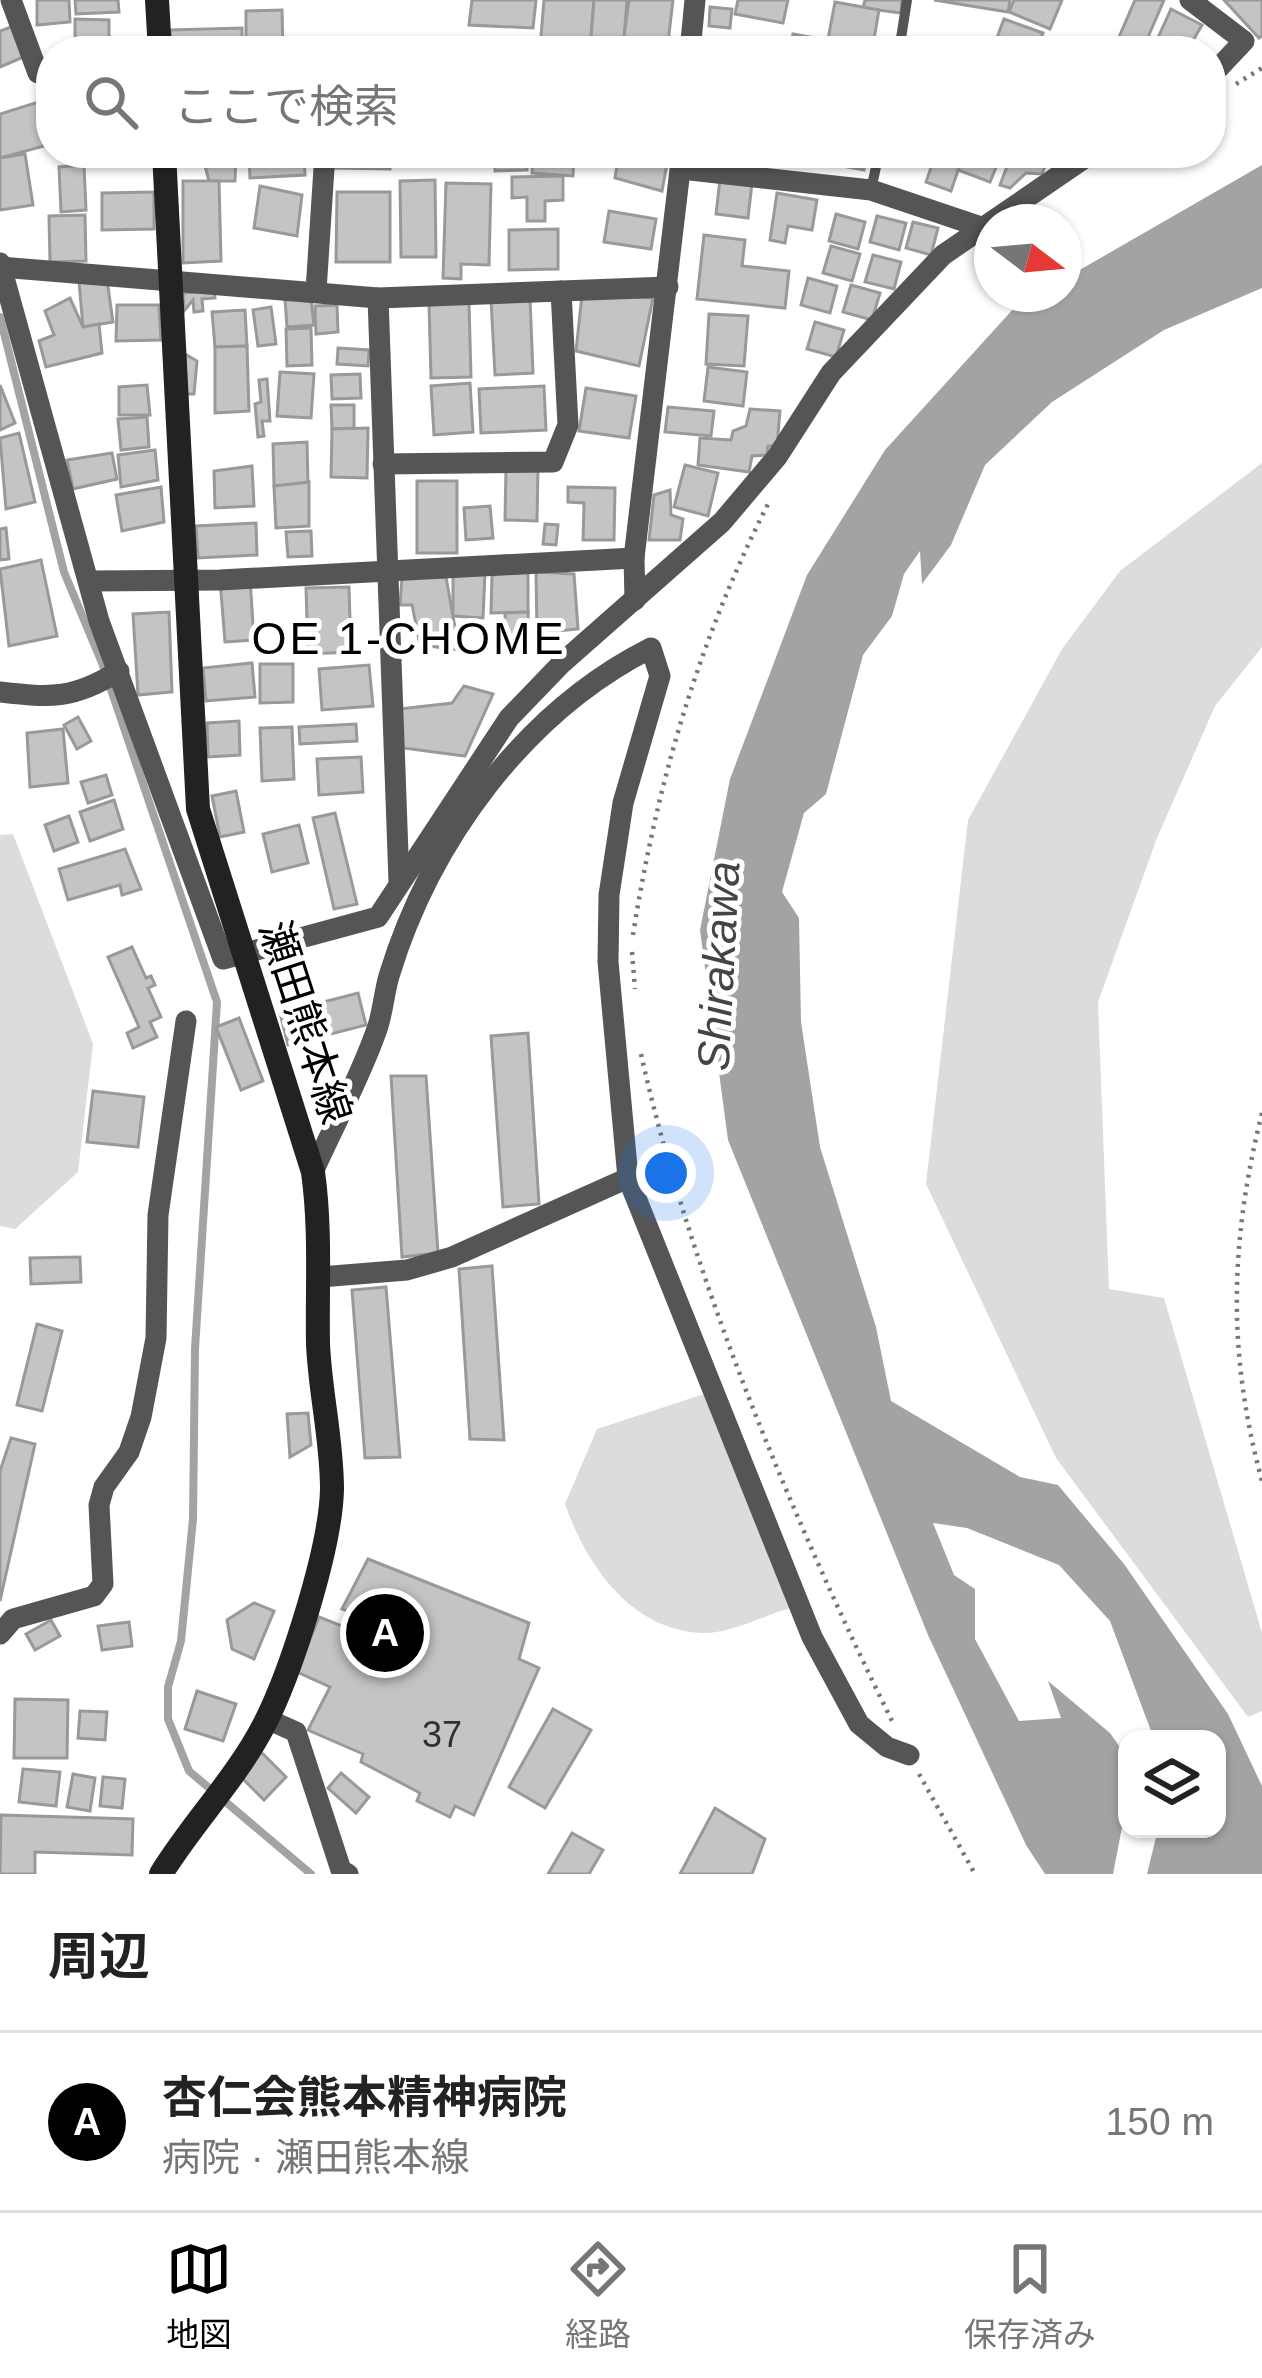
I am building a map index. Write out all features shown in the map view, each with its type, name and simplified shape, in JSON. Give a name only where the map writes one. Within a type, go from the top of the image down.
[{"type":"main road","points":[[157,0],[159,36]]},
{"type":"main road","name":"瀬田熊本線","points":[[161,1874],[188,1831],[231,1783],[282,1688],[328,1521],[332,1490],[318,1346],[322,1233],[313,1172],[198,809],[165,168]]},
{"type":"street","points":[[11,0],[36,68]]},
{"type":"street","points":[[691,36],[695,0]]},
{"type":"street","points":[[1190,0],[1244,41],[1226,60]]},
{"type":"street","points":[[316,291],[324,168]]},
{"type":"street","points":[[635,600],[634,558],[680,168]]},
{"type":"street","points":[[727,168],[871,190],[974,225]]},
{"type":"street","points":[[1012,204],[1069,168]]},
{"type":"street","points":[[668,287],[378,298],[0,265],[119,671],[223,958],[378,917],[509,718],[722,522],[777,457],[831,373],[943,255],[974,229]]},
{"type":"street","points":[[382,464],[553,462],[568,425],[561,291]]},
{"type":"street","points":[[378,298],[400,883]]},
{"type":"street","points":[[91,580],[185,581],[634,558]]},
{"type":"street","points":[[313,1172],[377,1028],[390,974],[444,846],[483,792],[566,702],[589,681],[651,648],[660,676],[623,803],[609,895],[608,962],[628,1178],[812,1637],[859,1724],[887,1747],[909,1755]]},
{"type":"street","points":[[0,692],[44,698],[83,693],[119,671]]},
{"type":"street","points":[[0,1634],[13,1619],[94,1596],[103,1584],[99,1505],[104,1487],[129,1452],[141,1417],[156,1338],[158,1215],[186,1022]]},
{"type":"street","points":[[320,1277],[406,1270],[452,1257],[628,1178]]},
{"type":"street","points":[[267,1718],[296,1732],[343,1873]]},
{"type":"lane","points":[[901,36],[907,0]]},
{"type":"lane","points":[[871,190],[875,168]]},
{"type":"path","points":[[636,1004],[632,942],[648,842],[688,690],[740,560],[786,470],[777,457]]},
{"type":"path","points":[[639,1045],[667,1170],[748,1385],[851,1637],[975,1874]]},
{"type":"path","points":[[1262,1113],[1241,1196],[1232,1304],[1262,1481]]},
{"type":"shaded area","points":[[1262,463],[1262,647],[1215,706],[1157,838],[1098,1002],[1109,1289],[1164,1298],[1262,1633],[1262,1711],[1248,1717],[1056,1458],[926,1184],[968,820],[1062,649],[1120,571]]},
{"type":"shaded area","points":[[13,834],[93,1044],[78,1172],[15,1229],[0,1226],[0,835]]},
{"type":"shaded area","points":[[710,1392],[794,1607],[702,1633],[653,1620],[614,1590],[585,1549],[565,1504],[597,1429]]},
{"type":"water","name":"Shirakawa","points":[[1262,165],[1262,288],[1164,330],[1052,402],[985,465],[951,545],[922,584],[920,551],[904,574],[892,616],[863,655],[826,794],[804,813],[782,892],[799,918],[801,1022],[820,1147],[876,1327],[891,1401],[1020,1477],[1058,1485],[1124,1564],[1228,1714],[1262,1786],[1262,1874],[1147,1874],[1156,1838],[1226,1838],[1226,1730],[1151,1730],[1110,1621],[1059,1565],[967,1528],[933,1523],[954,1575],[975,1589],[975,1639],[1019,1721],[1061,1718],[1048,1681],[1118,1744],[1120,1838],[1113,1874],[1045,1874],[1026,1845],[928,1635],[728,1140],[700,930],[730,779],[807,575],[885,450],[1010,312],[1082,312],[1082,269]]},
{"type":"building","points":[[37,0],[69,0],[70,22],[37,25]]},
{"type":"building","points":[[75,0],[118,0],[119,12],[76,14]]},
{"type":"building","points":[[472,0],[536,0],[533,28],[469,25]]},
{"type":"building","points":[[544,0],[594,0],[591,36],[541,36]]},
{"type":"building","points":[[594,0],[627,0],[624,36],[591,36]]},
{"type":"building","points":[[629,0],[673,0],[669,36],[624,36]]},
{"type":"building","points":[[738,0],[788,0],[783,23],[735,14]]},
{"type":"building","points":[[865,0],[902,0],[901,13],[863,8]]},
{"type":"building","points":[[934,0],[1010,0],[1008,12]]},
{"type":"building","points":[[1014,0],[1062,0],[1050,29],[1009,12]]},
{"type":"building","points":[[1135,0],[1164,0],[1148,36],[1119,36]]},
{"type":"building","points":[[1224,0],[1262,0],[1262,36],[1259,38]]},
{"type":"building","points":[[835,2],[879,10],[875,36],[829,36]]},
{"type":"building","points":[[710,7],[732,9],[730,28],[709,26]]},
{"type":"building","points":[[1171,9],[1202,25],[1196,36],[1159,36]]},
{"type":"building","points":[[282,10],[283,36],[246,36],[246,11]]},
{"type":"building","points":[[75,19],[109,20],[109,36],[75,36]]},
{"type":"building","points":[[1004,19],[1043,33],[1042,36],[998,36]]},
{"type":"building","points":[[16,25],[28,55],[0,67],[0,31]]},
{"type":"building","points":[[242,28],[242,36],[170,36],[170,30]]},
{"type":"building","points":[[36,103],[36,148],[0,158],[0,114]]},
{"type":"building","points":[[25,154],[33,205],[0,210],[0,158]]},
{"type":"building","points":[[59,168],[84,168],[86,210],[61,212]]},
{"type":"building","points":[[206,168],[235,168],[235,181],[209,181]]},
{"type":"building","points":[[250,168],[305,168],[305,175],[250,178]]},
{"type":"building","points":[[532,168],[573,168],[573,176],[532,173]]},
{"type":"building","points":[[617,168],[666,168],[662,191],[615,178]]},
{"type":"building","points":[[931,168],[959,168],[951,191],[926,182]]},
{"type":"building","points":[[959,168],[996,168],[990,182]]},
{"type":"building","points":[[1006,168],[1044,168],[1042,174],[1026,173],[1010,188],[1000,185]]},
{"type":"building","points":[[563,176],[563,200],[545,201],[545,221],[527,221],[527,197],[512,198],[512,177]]},
{"type":"building","points":[[720,179],[752,183],[748,218],[716,214]]},
{"type":"building","points":[[435,180],[436,257],[401,257],[400,181]]},
{"type":"building","points":[[183,181],[219,181],[221,261],[183,263]]},
{"type":"building","points":[[446,183],[491,184],[489,265],[461,264],[461,279],[443,278]]},
{"type":"building","points":[[260,186],[302,195],[297,236],[254,228]]},
{"type":"building","points":[[154,192],[154,229],[102,230],[102,193]]},
{"type":"building","points":[[337,192],[390,192],[390,262],[336,262]]},
{"type":"building","points":[[777,193],[817,200],[812,230],[788,226],[785,243],[770,240]]},
{"type":"building","points":[[609,211],[656,219],[651,249],[604,242]]},
{"type":"building","points":[[836,214],[865,222],[858,249],[829,241]]},
{"type":"building","points":[[85,215],[86,261],[50,262],[49,216]]},
{"type":"building","points":[[877,216],[906,223],[899,250],[870,242]]},
{"type":"building","points":[[913,222],[938,228],[931,255],[906,248]]},
{"type":"building","points":[[558,229],[558,269],[509,270],[509,230]]},
{"type":"building","points":[[704,235],[745,240],[742,266],[789,271],[785,308],[697,299]]},
{"type":"building","points":[[831,246],[860,254],[852,281],[823,273]]},
{"type":"building","points":[[873,255],[901,262],[894,289],[865,282]]},
{"type":"building","points":[[808,278],[837,286],[830,313],[801,305]]},
{"type":"building","points":[[107,280],[113,322],[83,327],[79,282]]},
{"type":"building","points":[[851,285],[880,293],[872,320],[843,312]]},
{"type":"building","points":[[214,291],[215,298],[202,299],[203,311],[194,312],[193,300],[184,311],[183,293]]},
{"type":"building","points":[[582,295],[653,298],[639,366],[576,351]]},
{"type":"building","points":[[70,298],[83,327],[99,324],[102,353],[46,367],[39,341],[54,335],[45,311]]},
{"type":"building","points":[[311,298],[314,325],[287,327],[285,300]]},
{"type":"building","points":[[530,298],[533,373],[495,375],[491,300]]},
{"type":"building","points":[[469,303],[471,377],[431,378],[429,304]]},
{"type":"building","points":[[117,305],[159,305],[161,340],[116,341]]},
{"type":"building","points":[[337,305],[338,332],[316,334],[315,306]]},
{"type":"building","points":[[271,307],[276,344],[258,346],[253,310]]},
{"type":"building","points":[[245,310],[247,346],[215,347],[212,312]]},
{"type":"building","points":[[709,314],[748,316],[744,366],[706,364]]},
{"type":"building","points":[[815,322],[844,330],[836,357],[807,349]]},
{"type":"building","points":[[311,328],[312,365],[287,366],[286,329]]},
{"type":"building","points":[[247,346],[249,411],[215,413],[215,347]]},
{"type":"building","points":[[338,348],[369,350],[368,366],[337,364]]},
{"type":"building","points":[[185,354],[197,361],[194,394],[186,394]]},
{"type":"building","points":[[708,367],[747,372],[743,406],[704,401]]},
{"type":"building","points":[[280,372],[314,374],[311,418],[277,416]]},
{"type":"building","points":[[360,374],[361,398],[332,399],[331,375]]},
{"type":"building","points":[[267,379],[270,421],[262,421],[264,436],[258,437],[255,404],[261,402],[259,380]]},
{"type":"building","points":[[470,383],[473,432],[434,435],[431,386]]},
{"type":"building","points":[[0,385],[15,423],[0,430]]},
{"type":"building","points":[[147,385],[150,415],[119,415],[119,387]]},
{"type":"building","points":[[544,386],[546,430],[481,433],[479,389]]},
{"type":"building","points":[[586,388],[636,396],[629,438],[579,431]]},
{"type":"building","points":[[331,405],[354,405],[354,428],[332,429]]},
{"type":"building","points":[[668,407],[714,411],[711,436],[665,432]]},
{"type":"building","points":[[750,409],[780,411],[777,446],[768,446],[767,455],[752,456],[749,472],[698,465],[700,438],[731,440],[733,431],[746,426]]},
{"type":"building","points":[[147,417],[149,447],[121,450],[118,419]]},
{"type":"building","points":[[368,428],[367,478],[331,477],[332,429]]},
{"type":"building","points":[[19,433],[35,502],[6,509],[0,438]]},
{"type":"building","points":[[307,442],[308,484],[274,486],[273,444]]},
{"type":"building","points":[[155,450],[158,480],[121,487],[118,455]]},
{"type":"building","points":[[112,453],[117,479],[73,489],[67,460]]},
{"type":"building","points":[[685,465],[718,473],[708,516],[674,507]]},
{"type":"building","points":[[252,466],[254,506],[215,508],[214,471]]},
{"type":"building","points":[[506,467],[538,468],[537,521],[505,520]]},
{"type":"building","points":[[417,481],[457,481],[457,553],[417,553]]},
{"type":"building","points":[[309,482],[309,526],[276,528],[274,486]]},
{"type":"building","points":[[161,487],[164,522],[122,531],[116,495]]},
{"type":"building","points":[[568,487],[615,488],[614,540],[583,540],[584,503],[568,502]]},
{"type":"building","points":[[670,490],[671,515],[683,519],[680,540],[649,540],[654,495]]},
{"type":"building","points":[[490,506],[493,538],[466,540],[464,508]]},
{"type":"building","points":[[256,523],[257,555],[198,558],[196,526]]},
{"type":"building","points":[[545,524],[558,525],[556,545],[543,544]]},
{"type":"building","points":[[6,528],[9,559],[0,560],[0,529]]},
{"type":"building","points":[[311,531],[312,556],[288,557],[286,532]]},
{"type":"building","points":[[41,560],[57,636],[9,646],[0,569]]},
{"type":"building","points":[[528,572],[528,612],[491,613],[492,575]]},
{"type":"building","points":[[536,572],[574,574],[578,629],[537,633]]},
{"type":"building","points":[[485,573],[483,618],[453,616],[453,576]]},
{"type":"building","points":[[446,577],[459,650],[420,645],[412,605],[400,605],[402,578]]},
{"type":"building","points":[[250,578],[254,640],[225,642],[220,580]]},
{"type":"building","points":[[349,587],[351,652],[308,654],[306,588]]},
{"type":"building","points":[[169,612],[172,692],[138,695],[133,614]]},
{"type":"building","points":[[528,612],[529,649],[506,650],[505,613]]},
{"type":"building","points":[[252,663],[255,697],[206,701],[203,668]]},
{"type":"building","points":[[260,664],[293,664],[293,702],[260,703]]},
{"type":"building","points":[[369,665],[373,706],[322,710],[319,669]]},
{"type":"building","points":[[464,686],[493,694],[465,756],[403,748],[399,709],[452,703]]},
{"type":"building","points":[[78,717],[91,741],[77,749],[64,725]]},
{"type":"building","points":[[239,721],[240,755],[208,757],[207,723]]},
{"type":"building","points":[[356,724],[357,741],[300,744],[299,727]]},
{"type":"building","points":[[292,727],[294,779],[262,781],[260,728]]},
{"type":"building","points":[[63,729],[68,783],[30,787],[27,733]]},
{"type":"building","points":[[361,757],[363,792],[319,795],[317,759]]},
{"type":"building","points":[[106,775],[112,795],[88,803],[81,782]]},
{"type":"building","points":[[236,791],[244,832],[220,837],[212,796]]},
{"type":"building","points":[[114,800],[123,829],[90,841],[80,812]]},
{"type":"building","points":[[335,813],[357,904],[334,909],[313,818]]},
{"type":"building","points":[[69,816],[78,842],[54,851],[45,825]]},
{"type":"building","points":[[299,825],[308,863],[272,872],[263,834]]},
{"type":"building","points":[[125,849],[141,889],[122,895],[120,885],[68,900],[59,869]]},
{"type":"building","points":[[132,947],[146,978],[151,976],[155,985],[148,988],[161,1017],[150,1022],[157,1037],[133,1048],[127,1033],[139,1027],[108,957]]},
{"type":"building","points":[[358,993],[366,1025],[288,1045],[280,1013]]},
{"type":"building","points":[[239,1018],[263,1081],[241,1090],[216,1027]]},
{"type":"building","points":[[528,1033],[539,1204],[503,1207],[491,1036]]},
{"type":"building","points":[[391,1076],[426,1076],[438,1253],[402,1257]]},
{"type":"building","points":[[93,1091],[144,1097],[138,1147],[87,1142]]},
{"type":"building","points":[[80,1257],[81,1282],[31,1284],[30,1258]]},
{"type":"building","points":[[492,1266],[504,1440],[470,1439],[459,1269]]},
{"type":"building","points":[[386,1287],[400,1457],[365,1458],[352,1290]]},
{"type":"building","points":[[37,1324],[62,1331],[42,1411],[17,1405]]},
{"type":"building","points":[[308,1413],[311,1445],[290,1457],[287,1414]]},
{"type":"building","points":[[11,1438],[35,1444],[0,1601],[0,1471]]},
{"type":"building","points":[[368,1559],[529,1623],[519,1659],[539,1668],[474,1815],[455,1806],[450,1817],[417,1801],[420,1793],[361,1762],[363,1754],[308,1730],[330,1687],[297,1672],[319,1617],[357,1632],[364,1618],[342,1609]]},
{"type":"building","points":[[254,1603],[274,1611],[254,1659],[232,1649],[227,1620]]},
{"type":"building","points":[[51,1620],[60,1636],[35,1650],[26,1634]]},
{"type":"building","points":[[129,1622],[132,1646],[102,1650],[98,1626]]},
{"type":"building","points":[[197,1691],[236,1704],[223,1741],[185,1729]]},
{"type":"building","points":[[15,1699],[68,1700],[67,1758],[14,1758]]},
{"type":"building","points":[[553,1709],[591,1730],[545,1808],[509,1787]]},
{"type":"building","points":[[80,1711],[107,1712],[105,1740],[78,1738]]},
{"type":"building","points":[[259,1750],[286,1777],[264,1800],[243,1779]]},
{"type":"building","points":[[23,1769],[60,1772],[56,1806],[19,1802]]},
{"type":"building","points":[[341,1773],[369,1797],[356,1813],[328,1788]]},
{"type":"building","points":[[73,1774],[95,1778],[90,1811],[67,1807]]},
{"type":"building","points":[[103,1777],[125,1779],[122,1808],[100,1806]]},
{"type":"building","points":[[715,1808],[765,1839],[752,1874],[680,1874]]},
{"type":"building","points":[[1,1815],[133,1819],[132,1855],[35,1852],[35,1874],[0,1874]]},
{"type":"building","points":[[572,1833],[603,1850],[589,1874],[548,1874]]},
{"type":"waterway","points":[[0,317],[64,572],[102,663],[217,1002],[195,1349],[193,1519],[181,1641],[168,1687],[168,1719],[189,1771],[311,1874]]},
{"type":"place","name":"杏仁会熊本精神病院","points":[[385,1633]]},
{"type":"district","name":"OE 1-CHOME","points":[[409,638]]}]
